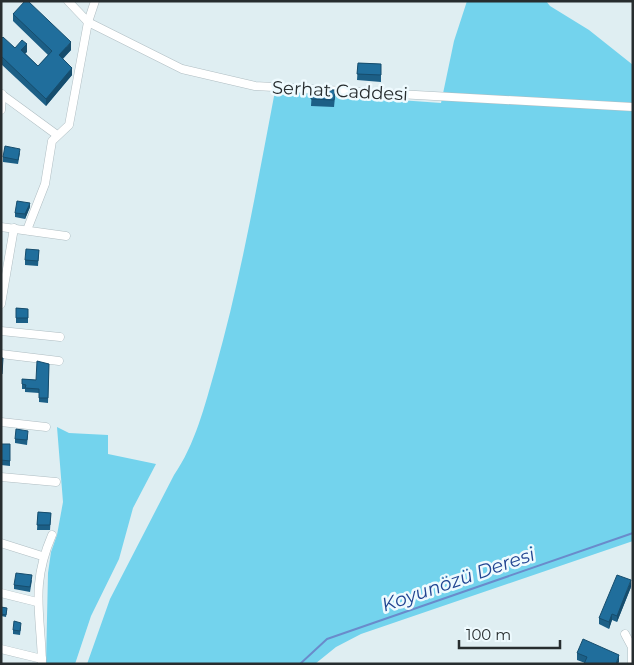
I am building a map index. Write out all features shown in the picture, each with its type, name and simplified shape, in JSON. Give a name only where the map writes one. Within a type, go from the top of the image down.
[{"type":"street","name":"Serhat Caddesi","points":[[68,1],[88,22],[182,69],[255,86],[633,107]]},
{"type":"street","points":[[28,230],[40,198],[50,146],[56,135],[69,125],[88,22],[95,1]]},
{"type":"street","points":[[2,94],[56,135]]},
{"type":"street","points":[[1,110],[2,94]]},
{"type":"street","points":[[1,227],[66,236]]},
{"type":"street","points":[[1,304],[14,228]]},
{"type":"street","points":[[1,331],[60,337]]},
{"type":"street","points":[[1,354],[59,361]]},
{"type":"street","points":[[1,422],[46,427]]},
{"type":"street","points":[[1,477],[56,482]]},
{"type":"street","points":[[1,649],[42,661],[37,602],[42,556],[52,535]]},
{"type":"street","points":[[1,543],[42,556]]},
{"type":"street","points":[[1,594],[37,602]]},
{"type":"street","points":[[625,634],[632,647],[632,664]]},
{"type":"shaded area","points":[[467,1],[546,1],[550,6],[589,30],[633,65],[633,541],[361,634],[336,647],[315,664],[87,664],[110,599],[188,451],[203,411],[241,266],[275,91],[441,103],[454,41]]},
{"type":"shaded area","points":[[57,427],[69,433],[108,435],[108,454],[156,464],[133,508],[119,559],[91,616],[75,664],[46,664],[48,573],[63,502]]},
{"type":"building","points":[[25,1],[28,1],[71,42],[59,55],[72,68],[46,99],[1,56],[1,39],[3,37],[15,48],[22,40],[27,44],[21,50],[38,66],[52,51],[13,14]]},
{"type":"building","points":[[358,63],[381,64],[381,75],[357,74]]},
{"type":"building","points":[[312,89],[335,90],[334,100],[311,99]]},
{"type":"building","points":[[5,146],[20,149],[18,160],[3,157]]},
{"type":"building","points":[[17,201],[30,203],[25,214],[15,213]]},
{"type":"building","points":[[26,249],[39,250],[38,261],[25,260]]},
{"type":"building","points":[[16,308],[28,309],[28,318],[16,318]]},
{"type":"building","points":[[1,358],[3,358],[2,374],[1,374]]},
{"type":"building","points":[[37,361],[49,364],[48,398],[39,398],[39,389],[25,388],[26,385],[22,384],[22,379],[36,380]]},
{"type":"building","points":[[16,429],[28,431],[27,440],[15,439]]},
{"type":"building","points":[[1,444],[10,444],[10,461],[1,460]]},
{"type":"building","points":[[38,512],[51,513],[50,525],[37,525]]},
{"type":"building","points":[[16,573],[32,575],[30,587],[14,585]]},
{"type":"building","points":[[617,575],[631,580],[617,616],[612,614],[609,622],[599,618]]},
{"type":"building","points":[[1,607],[7,608],[6,615],[1,614]]},
{"type":"building","points":[[14,621],[21,623],[20,631],[13,630]]},
{"type":"building","points":[[583,639],[619,655],[616,664],[584,664],[587,657],[577,653]]},
{"type":"waterway","name":"Koyunözü Deresi","points":[[300,664],[327,639],[633,533]]}]
